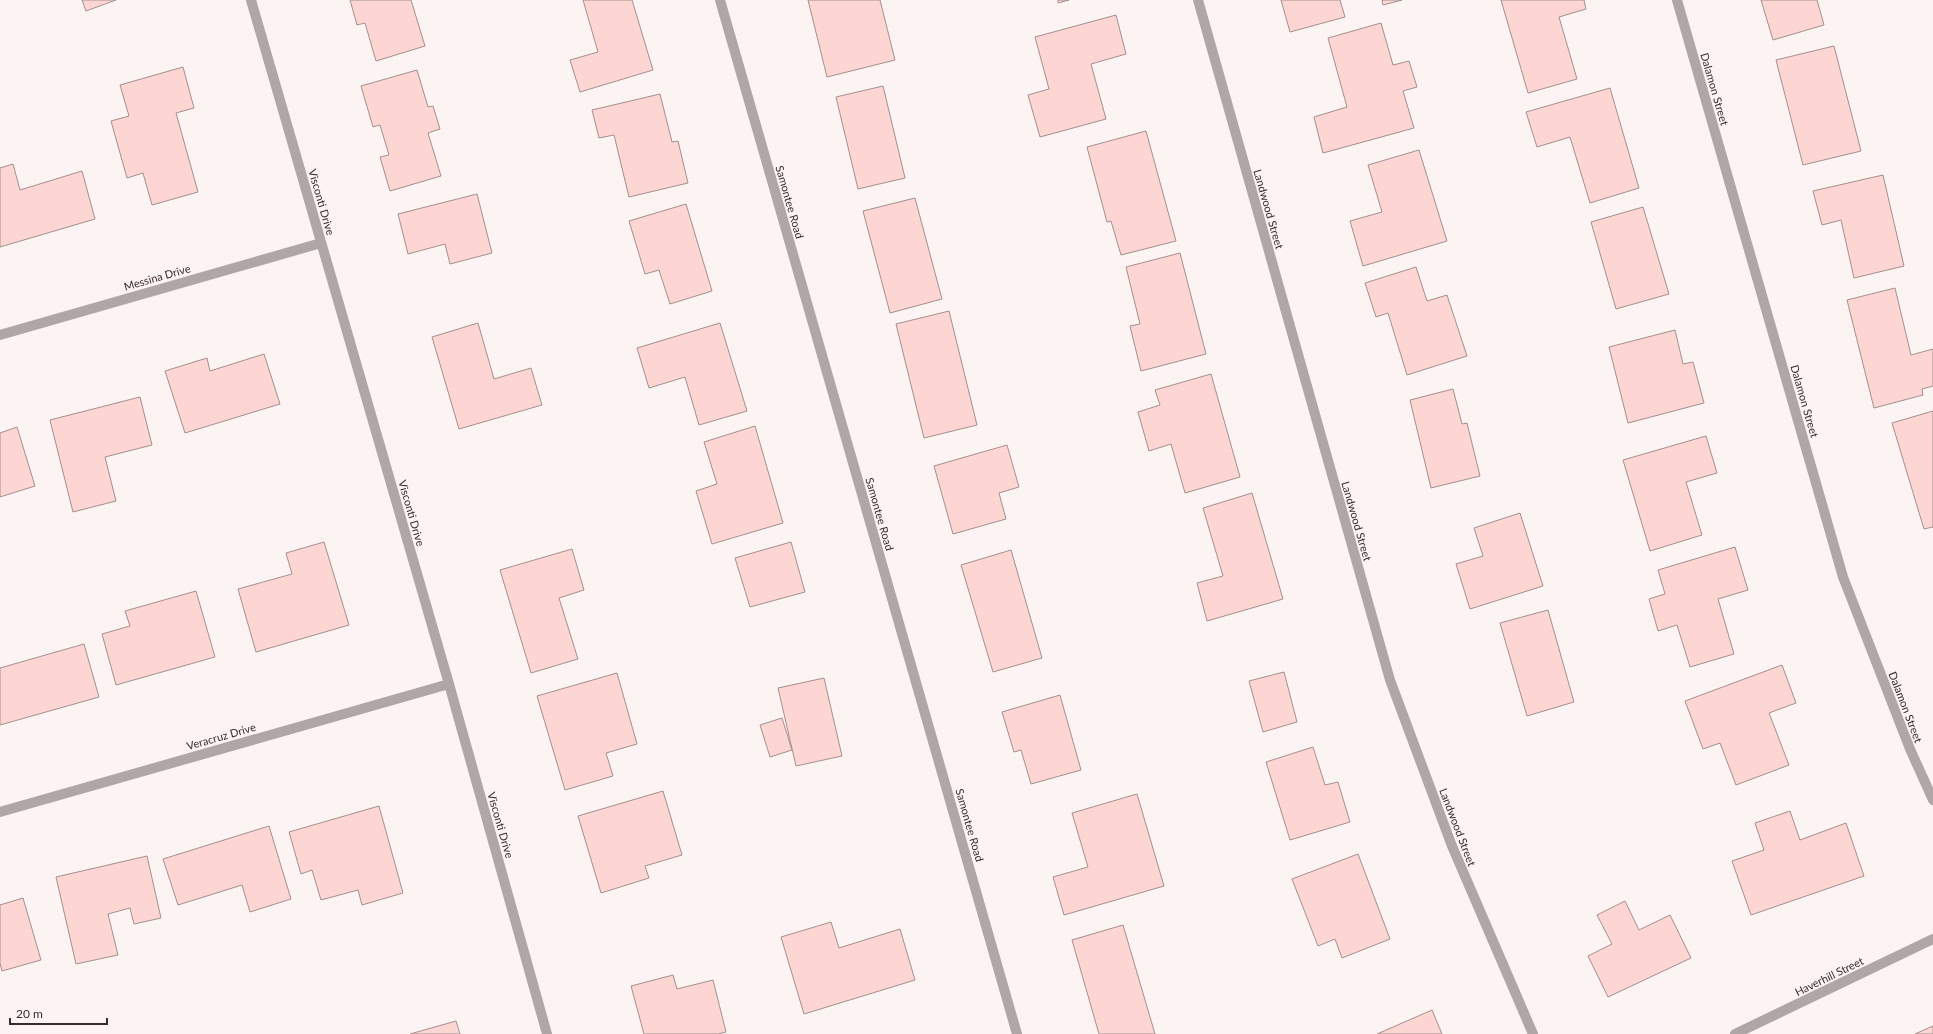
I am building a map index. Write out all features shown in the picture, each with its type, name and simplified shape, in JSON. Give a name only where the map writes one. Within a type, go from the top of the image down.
[{"type":"street","name":"Visconti Drive","points":[[251,0],[449,684],[547,1034]]},
{"type":"street","name":"Samontee Road","points":[[720,0],[1017,1034]]},
{"type":"street","name":"Landwood Street","points":[[1198,0],[1390,680],[1452,846],[1533,1034]]},
{"type":"street","name":"Dalamon Street","points":[[1677,0],[1843,577],[1910,749],[1933,800]]},
{"type":"street","name":"Messina Drive","points":[[0,335],[321,243]]},
{"type":"street","name":"Veracruz Drive","points":[[0,812],[449,684]]},
{"type":"street","name":"Haverhill Street","points":[[1735,1034],[1933,939]]},
{"type":"building","points":[[82,0],[116,0],[86,11]]},
{"type":"building","points":[[350,0],[411,0],[425,46],[376,61],[365,23],[357,25]]},
{"type":"building","points":[[583,0],[632,0],[653,70],[580,92],[570,60],[598,52]]},
{"type":"building","points":[[808,0],[880,0],[895,60],[827,77]]},
{"type":"building","points":[[1058,0],[1069,0],[1058,3]]},
{"type":"building","points":[[1281,0],[1340,0],[1345,17],[1290,32]]},
{"type":"building","points":[[1382,0],[1402,0],[1383,5]]},
{"type":"building","points":[[1501,0],[1584,0],[1586,9],[1559,17],[1577,79],[1528,93]]},
{"type":"building","points":[[1761,0],[1817,0],[1824,25],[1773,40]]},
{"type":"building","points":[[1116,15],[1126,54],[1091,64],[1106,119],[1040,137],[1028,95],[1049,89],[1035,37]]},
{"type":"building","points":[[1381,23],[1393,65],[1409,61],[1417,87],[1403,91],[1414,128],[1323,153],[1314,117],[1347,107],[1328,38]]},
{"type":"building","points":[[1834,46],[1861,151],[1803,165],[1776,60]]},
{"type":"building","points":[[183,67],[194,108],[176,113],[198,192],[152,205],[143,173],[127,178],[111,121],[129,116],[120,85]]},
{"type":"building","points":[[417,70],[428,107],[433,106],[440,129],[428,133],[441,176],[390,191],[380,157],[389,155],[380,125],[373,127],[361,86]]},
{"type":"building","points":[[883,86],[905,178],[858,189],[836,97]]},
{"type":"building","points":[[1610,88],[1639,188],[1590,203],[1570,137],[1537,147],[1526,112]]},
{"type":"building","points":[[660,94],[672,142],[678,141],[688,183],[629,197],[614,135],[599,138],[592,110]]},
{"type":"building","points":[[1146,131],[1176,241],[1121,255],[1111,221],[1107,222],[1087,147]]},
{"type":"building","points":[[1419,150],[1447,241],[1363,266],[1350,221],[1382,212],[1368,165]]},
{"type":"building","points":[[13,164],[20,190],[82,171],[95,219],[0,247],[0,168]]},
{"type":"building","points":[[1883,175],[1904,266],[1854,278],[1841,220],[1822,225],[1813,191]]},
{"type":"building","points":[[477,194],[492,253],[450,264],[445,244],[408,254],[398,214]]},
{"type":"building","points":[[915,198],[942,299],[890,313],[863,211]]},
{"type":"building","points":[[686,204],[712,291],[670,304],[659,270],[645,274],[629,221]]},
{"type":"building","points":[[1643,207],[1669,294],[1616,309],[1591,222]]},
{"type":"building","points":[[1180,253],[1206,354],[1141,371],[1130,326],[1140,324],[1126,267]]},
{"type":"building","points":[[1416,267],[1427,301],[1447,295],[1467,356],[1407,375],[1388,313],[1376,317],[1365,283]]},
{"type":"building","points":[[1895,288],[1911,355],[1933,349],[1933,386],[1922,389],[1923,395],[1874,408],[1847,300]]},
{"type":"building","points":[[949,311],[977,425],[924,438],[896,324]]},
{"type":"building","points":[[478,323],[494,379],[531,368],[542,405],[459,429],[432,337]]},
{"type":"building","points":[[720,323],[747,411],[699,425],[685,377],[649,388],[637,348]]},
{"type":"building","points":[[1675,330],[1683,364],[1693,362],[1704,403],[1628,423],[1609,347]]},
{"type":"building","points":[[264,354],[280,404],[185,433],[165,371],[207,358],[210,371]]},
{"type":"building","points":[[1211,374],[1240,477],[1185,493],[1171,444],[1149,451],[1138,412],[1160,405],[1155,390]]},
{"type":"building","points":[[1453,389],[1462,424],[1467,423],[1480,476],[1431,488],[1410,400]]},
{"type":"building","points":[[140,397],[152,445],[105,457],[116,501],[73,512],[50,420]]},
{"type":"building","points":[[1933,411],[1933,527],[1924,529],[1892,423]]},
{"type":"building","points":[[755,426],[783,523],[712,544],[696,491],[717,484],[704,442]]},
{"type":"building","points":[[17,427],[35,486],[0,497],[0,433]]},
{"type":"building","points":[[1706,436],[1717,473],[1686,482],[1702,535],[1650,551],[1623,460]]},
{"type":"building","points":[[1007,445],[1019,487],[999,493],[1006,519],[953,534],[934,466]]},
{"type":"building","points":[[1252,493],[1283,599],[1207,621],[1197,583],[1223,576],[1203,508]]},
{"type":"building","points":[[1520,513],[1543,586],[1470,609],[1456,564],[1483,556],[1474,528]]},
{"type":"building","points":[[324,542],[349,625],[256,652],[238,589],[292,574],[286,553]]},
{"type":"building","points":[[791,542],[805,592],[750,607],[735,558]]},
{"type":"building","points":[[1735,547],[1748,590],[1718,599],[1734,654],[1690,667],[1677,625],[1658,631],[1649,599],[1665,594],[1658,570]]},
{"type":"building","points":[[572,549],[584,590],[559,598],[578,659],[531,673],[500,570]]},
{"type":"building","points":[[1011,550],[1042,658],[993,672],[961,565]]},
{"type":"building","points":[[196,591],[215,657],[116,685],[102,634],[130,626],[125,611]]},
{"type":"building","points":[[1548,610],[1574,702],[1527,716],[1500,623]]},
{"type":"building","points":[[84,644],[99,697],[0,725],[0,668]]},
{"type":"building","points":[[1782,665],[1796,703],[1769,713],[1789,765],[1736,785],[1720,743],[1703,749],[1685,701]]},
{"type":"building","points":[[1284,672],[1297,722],[1263,732],[1249,681]]},
{"type":"building","points":[[617,673],[637,744],[606,753],[613,776],[565,790],[537,696]]},
{"type":"building","points":[[824,678],[842,756],[796,766],[778,688]]},
{"type":"building","points":[[1060,695],[1081,770],[1031,784],[1021,750],[1014,752],[1002,712]]},
{"type":"building","points":[[782,718],[792,750],[770,757],[760,725]]},
{"type":"building","points":[[1313,747],[1325,785],[1338,782],[1350,822],[1290,840],[1266,762]]},
{"type":"building","points":[[663,791],[682,855],[645,866],[649,878],[601,893],[578,816]]},
{"type":"building","points":[[1137,794],[1164,886],[1064,915],[1053,877],[1088,867],[1072,813]]},
{"type":"building","points":[[379,806],[403,893],[362,905],[358,890],[321,900],[312,870],[301,874],[289,832]]},
{"type":"building","points":[[1790,811],[1800,840],[1846,823],[1864,876],[1751,915],[1732,861],[1764,850],[1755,823]]},
{"type":"building","points":[[269,826],[291,899],[250,912],[242,885],[178,905],[163,859]]},
{"type":"building","points":[[1358,854],[1390,939],[1342,958],[1335,939],[1318,946],[1292,879]]},
{"type":"building","points":[[147,856],[161,918],[134,924],[130,908],[108,914],[118,955],[76,964],[56,877]]},
{"type":"building","points":[[23,898],[41,960],[2,971],[0,963],[0,905]]},
{"type":"building","points":[[1625,901],[1639,930],[1670,915],[1691,958],[1608,997],[1588,956],[1612,944],[1597,915]]},
{"type":"building","points":[[831,922],[839,948],[900,929],[915,980],[804,1014],[781,937]]},
{"type":"building","points":[[1123,925],[1155,1034],[1099,1034],[1072,940]]},
{"type":"building","points":[[673,975],[677,989],[713,980],[726,1032],[718,1034],[644,1034],[631,986]]},
{"type":"building","points":[[1432,1010],[1442,1034],[1377,1034]]},
{"type":"building","points":[[456,1021],[460,1034],[410,1034]]},
{"type":"building","points":[[1933,1026],[1933,1034],[1915,1034]]}]
